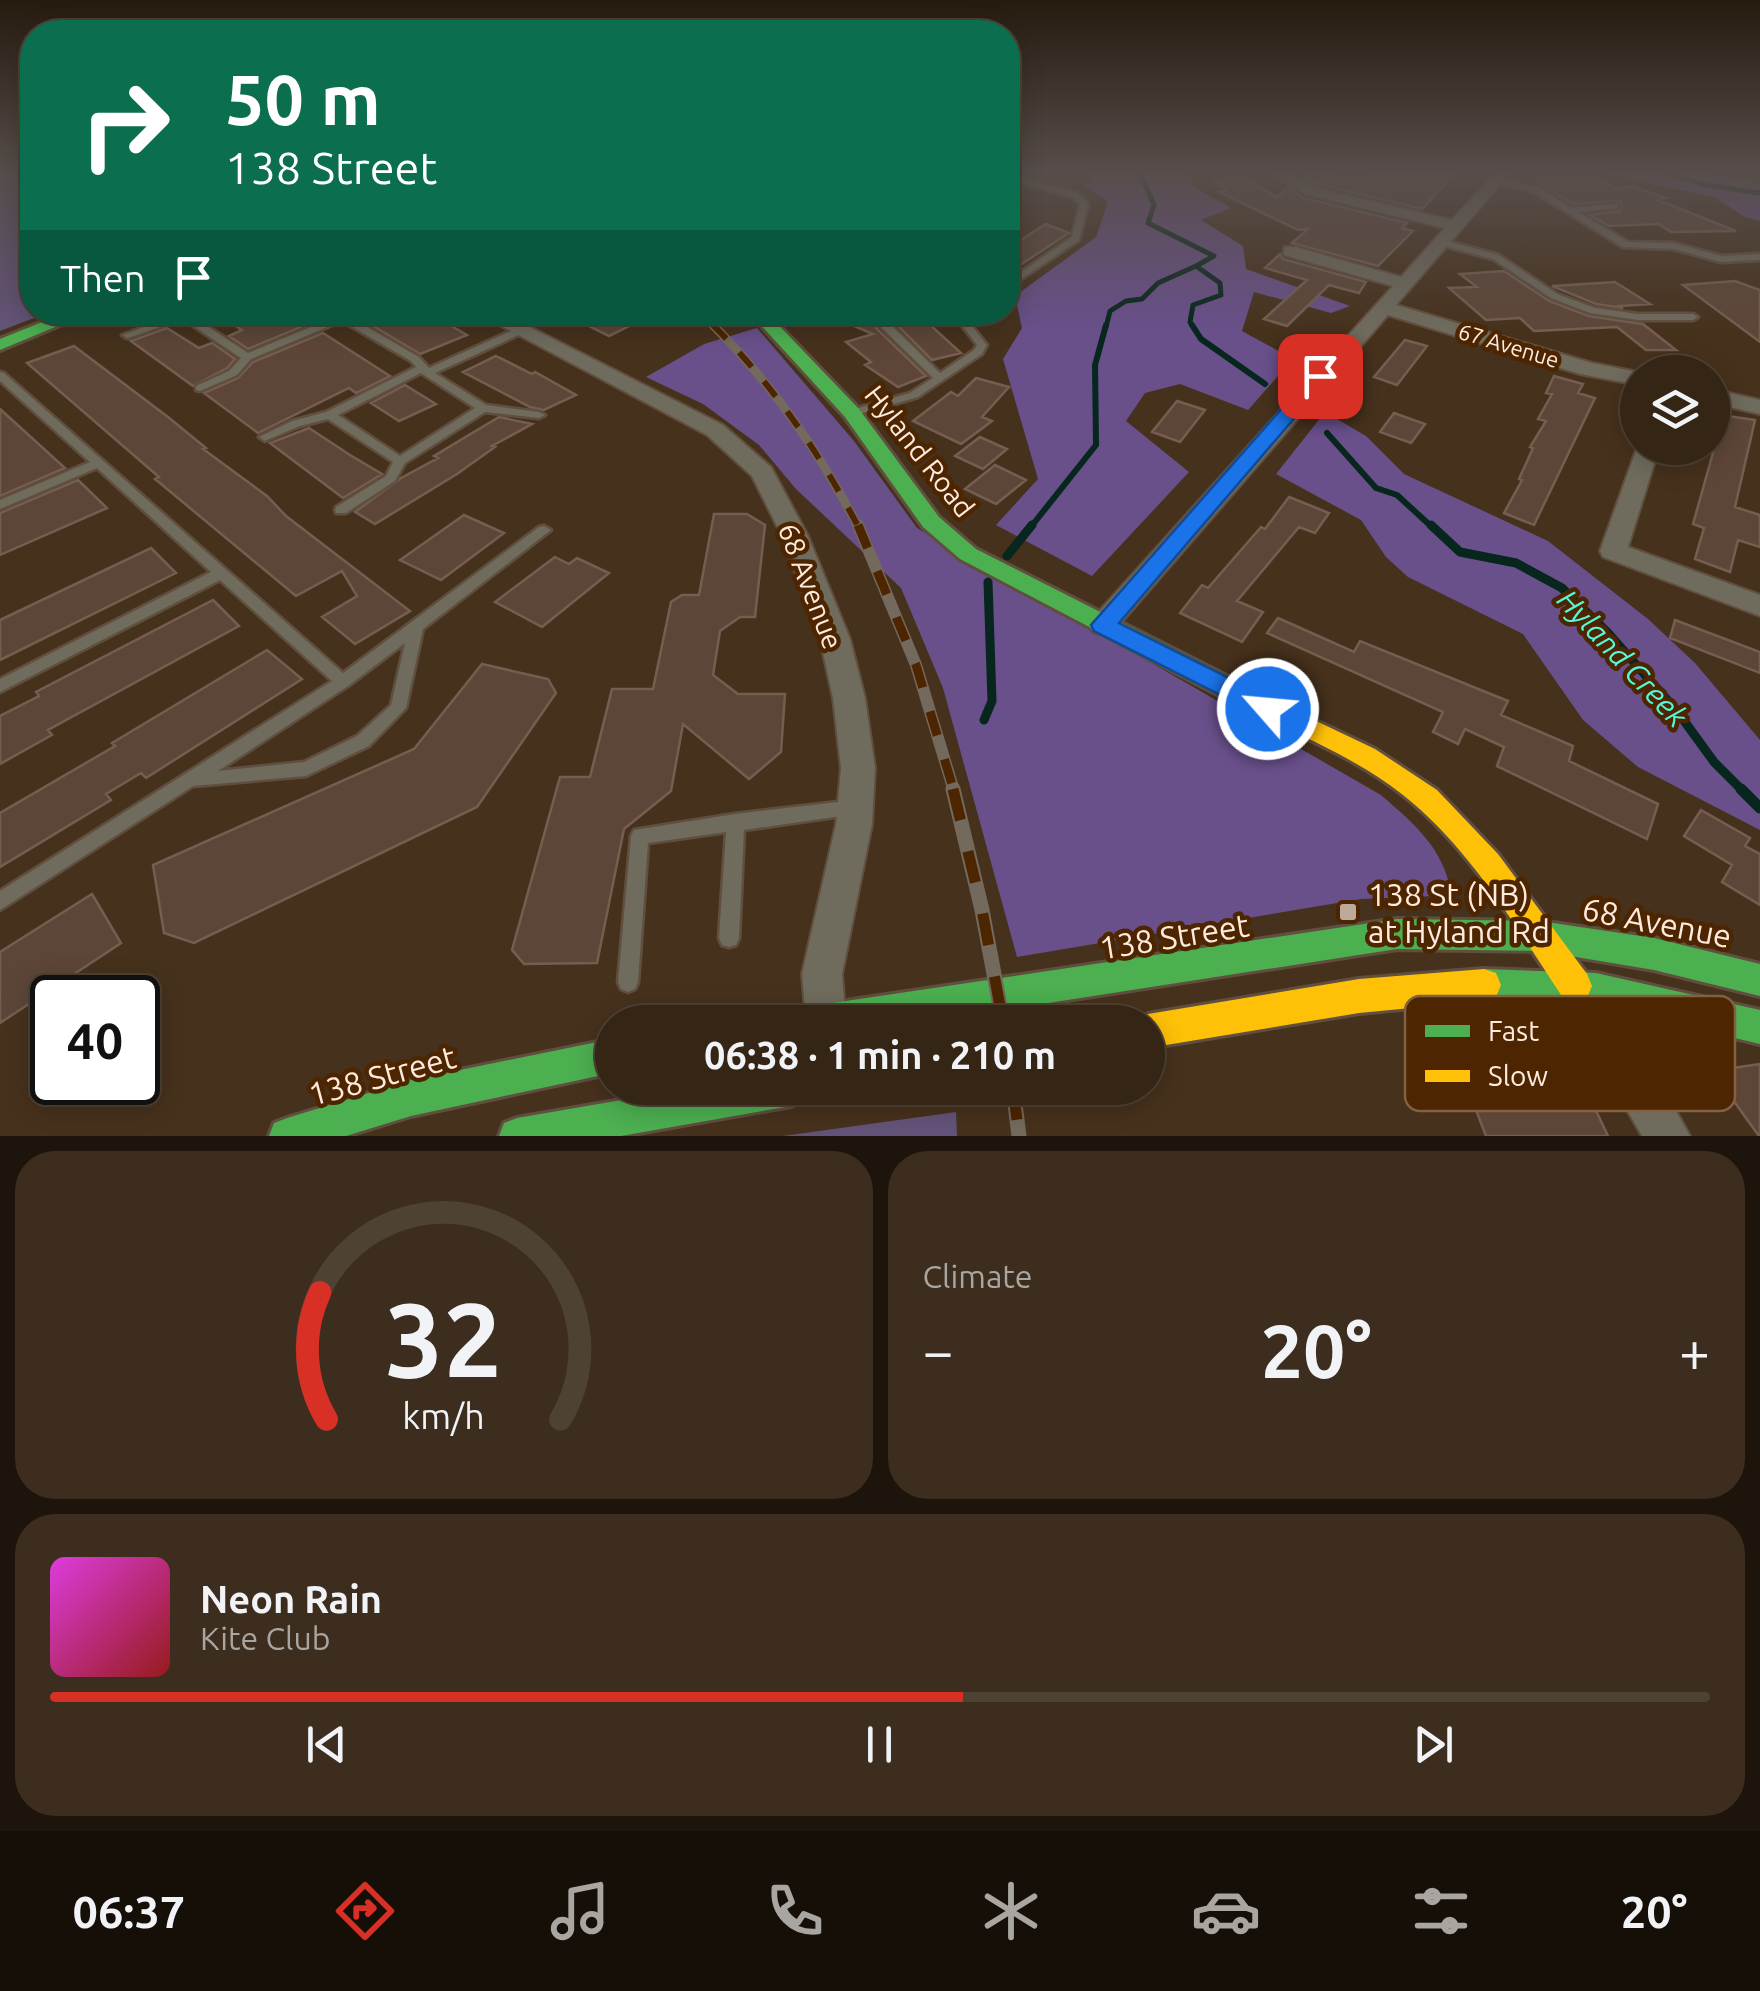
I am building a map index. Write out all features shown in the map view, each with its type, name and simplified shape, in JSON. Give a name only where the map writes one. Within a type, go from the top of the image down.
[{"type":"main road","points":[[0,346],[51,325]]},
{"type":"main road","name":"Hyland Road","points":[[770,325],[852,413],[931,522],[947,538],[968,554],[1367,760],[1424,795],[1474,845],[1575,986]]},
{"type":"main road","name":"138 Street","points":[[936,1005],[1398,934],[1540,936]]},
{"type":"main road","name":"68 Avenue","points":[[1540,936],[1654,954],[1760,980]]},
{"type":"main road","points":[[1165,1028],[1384,992],[1457,986],[1575,986],[1620,996]]},
{"type":"main road","points":[[1735,1021],[1760,1027]]},
{"type":"main road","name":"138 Street","points":[[287,1136],[411,1098],[595,1060]]},
{"type":"main road","points":[[518,1136],[694,1105]]},
{"type":"street","points":[[1103,625],[1455,226]]},
{"type":"street","points":[[1290,251],[1403,282]]},
{"type":"street","name":"67 Avenue","points":[[1381,307],[1620,376]]},
{"type":"street","name":"68 Avenue","points":[[509,325],[703,422],[737,447],[762,472],[795,536],[835,638],[854,732],[856,806],[822,974],[825,1005]]},
{"type":"street","points":[[1730,400],[1760,408]]},
{"type":"street","points":[[1641,465],[1613,551],[1760,606]]},
{"type":"street","points":[[1575,986],[1582,996]]},
{"type":"street","points":[[1653,1111],[1667,1136]]},
{"type":"lane","points":[[1020,277],[1076,238],[1079,226]]},
{"type":"lane","points":[[1596,226],[1626,245],[1674,246],[1722,258],[1760,257]]},
{"type":"lane","points":[[1440,242],[1496,256],[1554,296],[1592,311],[1638,318],[1693,317]]},
{"type":"lane","points":[[127,335],[152,325]]},
{"type":"lane","points":[[204,325],[247,357]]},
{"type":"lane","points":[[200,388],[232,373],[247,357],[316,325]]},
{"type":"lane","points":[[355,325],[415,359],[425,370],[483,408],[539,415]]},
{"type":"lane","points":[[886,325],[940,378]]},
{"type":"lane","points":[[852,413],[914,396],[982,345],[964,325]]},
{"type":"lane","points":[[265,436],[296,422],[330,415],[520,331]]},
{"type":"lane","points":[[0,375],[342,682]]},
{"type":"lane","points":[[0,398],[18,391]]},
{"type":"lane","points":[[341,510],[391,478],[400,461],[483,408]]},
{"type":"lane","points":[[330,415],[400,461]]},
{"type":"lane","points":[[0,505],[98,463]]},
{"type":"lane","points":[[0,900],[342,682],[544,530]]},
{"type":"lane","points":[[0,686],[221,573]]},
{"type":"lane","points":[[190,780],[306,769],[363,740],[398,708],[416,627]]},
{"type":"lane","points":[[628,982],[640,836],[856,806]]},
{"type":"lane","points":[[729,938],[735,822]]},
{"type":"shaded area","points":[[0,226],[20,226],[20,323],[0,331]]},
{"type":"shaded area","points":[[1100,226],[1211,226],[1243,246],[1246,269],[1350,306],[1331,313],[1254,292],[1242,331],[1293,359],[1248,410],[1180,384],[1145,393],[1126,421],[1189,472],[1092,576],[996,525],[1038,479],[1003,359],[1022,328],[1020,292],[1096,237]]},
{"type":"shaded area","points":[[757,328],[854,441],[917,528],[1381,795],[1431,845],[1449,883],[1434,896],[1361,899],[1017,957],[943,688],[901,588],[796,489],[759,445],[703,404],[646,377],[704,344]]},
{"type":"shaded area","points":[[1325,412],[1366,436],[1404,474],[1548,541],[1648,619],[1695,663],[1760,740],[1760,830],[1638,767],[1583,720],[1523,634],[1408,577],[1386,557],[1361,520],[1276,474]]},
{"type":"shaded area","points":[[956,1112],[957,1136],[783,1136]]},
{"type":"building","points":[[1043,226],[1069,233],[1020,265],[1020,240]]},
{"type":"building","points":[[1290,226],[1404,226],[1413,231],[1378,266],[1292,243],[1308,229]]},
{"type":"building","points":[[1662,226],[1723,226],[1736,231],[1671,232]]},
{"type":"building","points":[[1280,254],[1283,259],[1366,282],[1359,293],[1329,285],[1287,326],[1264,319],[1307,280],[1265,268]]},
{"type":"building","points":[[1504,271],[1549,301],[1589,316],[1643,324],[1676,350],[1646,350],[1617,327],[1534,331],[1520,318],[1486,320],[1449,288],[1477,287],[1460,274]]},
{"type":"building","points":[[1735,281],[1760,290],[1760,342],[1683,285]]},
{"type":"building","points":[[1615,282],[1650,304],[1620,306],[1623,308],[1596,304],[1552,286]]},
{"type":"building","points":[[234,325],[305,325],[248,349],[229,336],[242,330]]},
{"type":"building","points":[[371,325],[450,325],[467,335],[420,354]]},
{"type":"building","points":[[587,325],[631,325],[609,336]]},
{"type":"building","points":[[852,325],[876,325],[926,376],[898,387],[865,365],[871,362],[846,342],[873,334]]},
{"type":"building","points":[[897,325],[930,325],[961,353],[932,360]]},
{"type":"building","points":[[167,328],[199,348],[212,343],[235,359],[227,368],[193,386],[131,341]]},
{"type":"building","points":[[323,333],[390,376],[356,393],[349,388],[258,433],[204,393],[238,378],[253,362]]},
{"type":"building","points":[[1405,340],[1427,346],[1397,385],[1374,377]]},
{"type":"building","points":[[74,346],[410,611],[355,644],[322,617],[357,596],[342,571],[296,596],[155,479],[159,477],[27,363]]},
{"type":"building","points":[[496,356],[576,395],[544,410],[530,407],[463,372]]},
{"type":"building","points":[[1554,376],[1583,384],[1578,393],[1595,398],[1534,525],[1504,513],[1522,480],[1519,479],[1533,448],[1530,447],[1546,421],[1538,419],[1552,394],[1546,393]]},
{"type":"building","points":[[976,378],[1009,387],[982,417],[992,421],[961,444],[913,421],[951,392],[958,396]]},
{"type":"building","points":[[405,385],[436,404],[399,421],[371,403]]},
{"type":"building","points":[[1177,401],[1205,410],[1180,442],[1152,432]]},
{"type":"building","points":[[0,409],[65,468],[0,496]]},
{"type":"building","points":[[1394,413],[1425,424],[1411,443],[1380,432]]},
{"type":"building","points":[[1730,416],[1755,420],[1735,507],[1760,515],[1760,547],[1738,540],[1730,572],[1695,559],[1704,528],[1693,524],[1710,465],[1730,465]]},
{"type":"building","points":[[499,417],[532,424],[375,524],[355,512],[401,478],[438,458],[434,456]]},
{"type":"building","points":[[309,428],[382,474],[343,498],[270,443]]},
{"type":"building","points":[[980,437],[1007,449],[983,469],[955,456]]},
{"type":"building","points":[[995,465],[1026,480],[996,504],[965,489]]},
{"type":"building","points":[[78,480],[107,508],[0,555],[0,513]]},
{"type":"building","points":[[1289,497],[1329,513],[1315,533],[1299,527],[1237,601],[1263,612],[1242,642],[1180,613],[1202,585],[1208,588],[1261,527],[1265,529]]},
{"type":"building","points":[[714,514],[747,514],[765,525],[755,617],[740,617],[720,631],[713,675],[738,694],[785,694],[781,752],[749,779],[683,724],[671,791],[624,829],[597,963],[524,964],[512,950],[560,777],[590,777],[612,689],[653,689],[671,602],[682,595],[699,595]]},
{"type":"building","points":[[464,515],[504,533],[441,580],[400,560]]},
{"type":"building","points":[[151,548],[176,573],[0,660],[0,620]]},
{"type":"building","points":[[555,557],[569,564],[577,558],[609,573],[542,627],[495,602]]},
{"type":"building","points":[[213,600],[239,626],[48,730],[52,735],[0,764],[0,716],[39,696],[36,692]]},
{"type":"building","points":[[1278,618],[1354,652],[1360,641],[1508,701],[1501,715],[1573,746],[1569,761],[1658,804],[1647,839],[1497,766],[1504,747],[1465,729],[1458,744],[1433,732],[1443,712],[1267,633]]},
{"type":"building","points":[[1675,620],[1760,652],[1760,673],[1670,638]]},
{"type":"building","points":[[267,650],[302,679],[146,778],[141,773],[106,794],[111,800],[0,867],[0,813]]},
{"type":"building","points":[[482,664],[548,679],[556,693],[477,807],[194,943],[164,933],[153,865],[414,749]]},
{"type":"building","points":[[1701,810],[1750,838],[1745,846],[1760,854],[1760,905],[1722,882],[1732,865],[1684,836]]},
{"type":"building","points":[[92,894],[121,943],[73,975],[30,975],[30,1003],[0,1023],[0,952]]},
{"type":"building","points":[[1760,1064],[1760,1136],[1735,1103],[1735,1068]]},
{"type":"building","points":[[1476,1111],[1596,1111],[1608,1136],[1486,1136]]},
{"type":"waterway","name":"Hyland Creek","points":[[1154,226],[1214,256],[1196,266]]},
{"type":"waterway","points":[[1106,327],[1110,311],[1126,301],[1142,299],[1158,283],[1196,266]]},
{"type":"waterway","name":"Hyland Creek","points":[[1193,327],[1193,305],[1221,295],[1220,283],[1196,266]]},
{"type":"waterway","points":[[1030,528],[1096,445],[1095,365],[1106,325]]},
{"type":"waterway","name":"Hyland Creek","points":[[1192,325],[1201,339],[1265,384]]},
{"type":"waterway","name":"Hyland Creek","points":[[1327,433],[1376,488],[1397,495],[1433,528]]},
{"type":"waterway","points":[[1007,556],[1032,525]]},
{"type":"waterway","name":"Hyland Creek","points":[[1431,525],[1460,552],[1516,563],[1562,588],[1608,633],[1677,711],[1714,762],[1760,808]]},
{"type":"waterway","points":[[984,720],[992,701],[988,582]]},
{"type":"railway","points":[[713,325],[794,421],[859,528]]},
{"type":"railway","points":[[858,525],[916,665],[954,791]]},
{"type":"railway","points":[[953,789],[1000,1005]]},
{"type":"railway","points":[[1015,1105],[1019,1136]]},
{"type":"traffic: fast","points":[[0,345],[50,325]]},
{"type":"traffic: fast","points":[[769,325],[852,413],[931,522],[968,554],[1251,700]]},
{"type":"traffic: fast","points":[[931,1005],[1397,934],[1540,936],[1654,954],[1760,980]]},
{"type":"traffic: fast","points":[[1484,985],[1596,989],[1626,996]]},
{"type":"traffic: fast","points":[[1735,1021],[1760,1027]]},
{"type":"traffic: fast","points":[[287,1136],[411,1098],[595,1060]]},
{"type":"traffic: fast","points":[[517,1136],[694,1105]]},
{"type":"traffic: slow","points":[[1251,700],[1366,757],[1427,798],[1488,864],[1575,986]]},
{"type":"traffic: slow","points":[[1165,1028],[1359,996],[1484,985]]},
{"type":"place","name":"138 St (NB) at Hyland Rd","points":[[1348,912]]},
{"type":"route","points":[[1268,709],[1103,625],[1320,376]]}]
